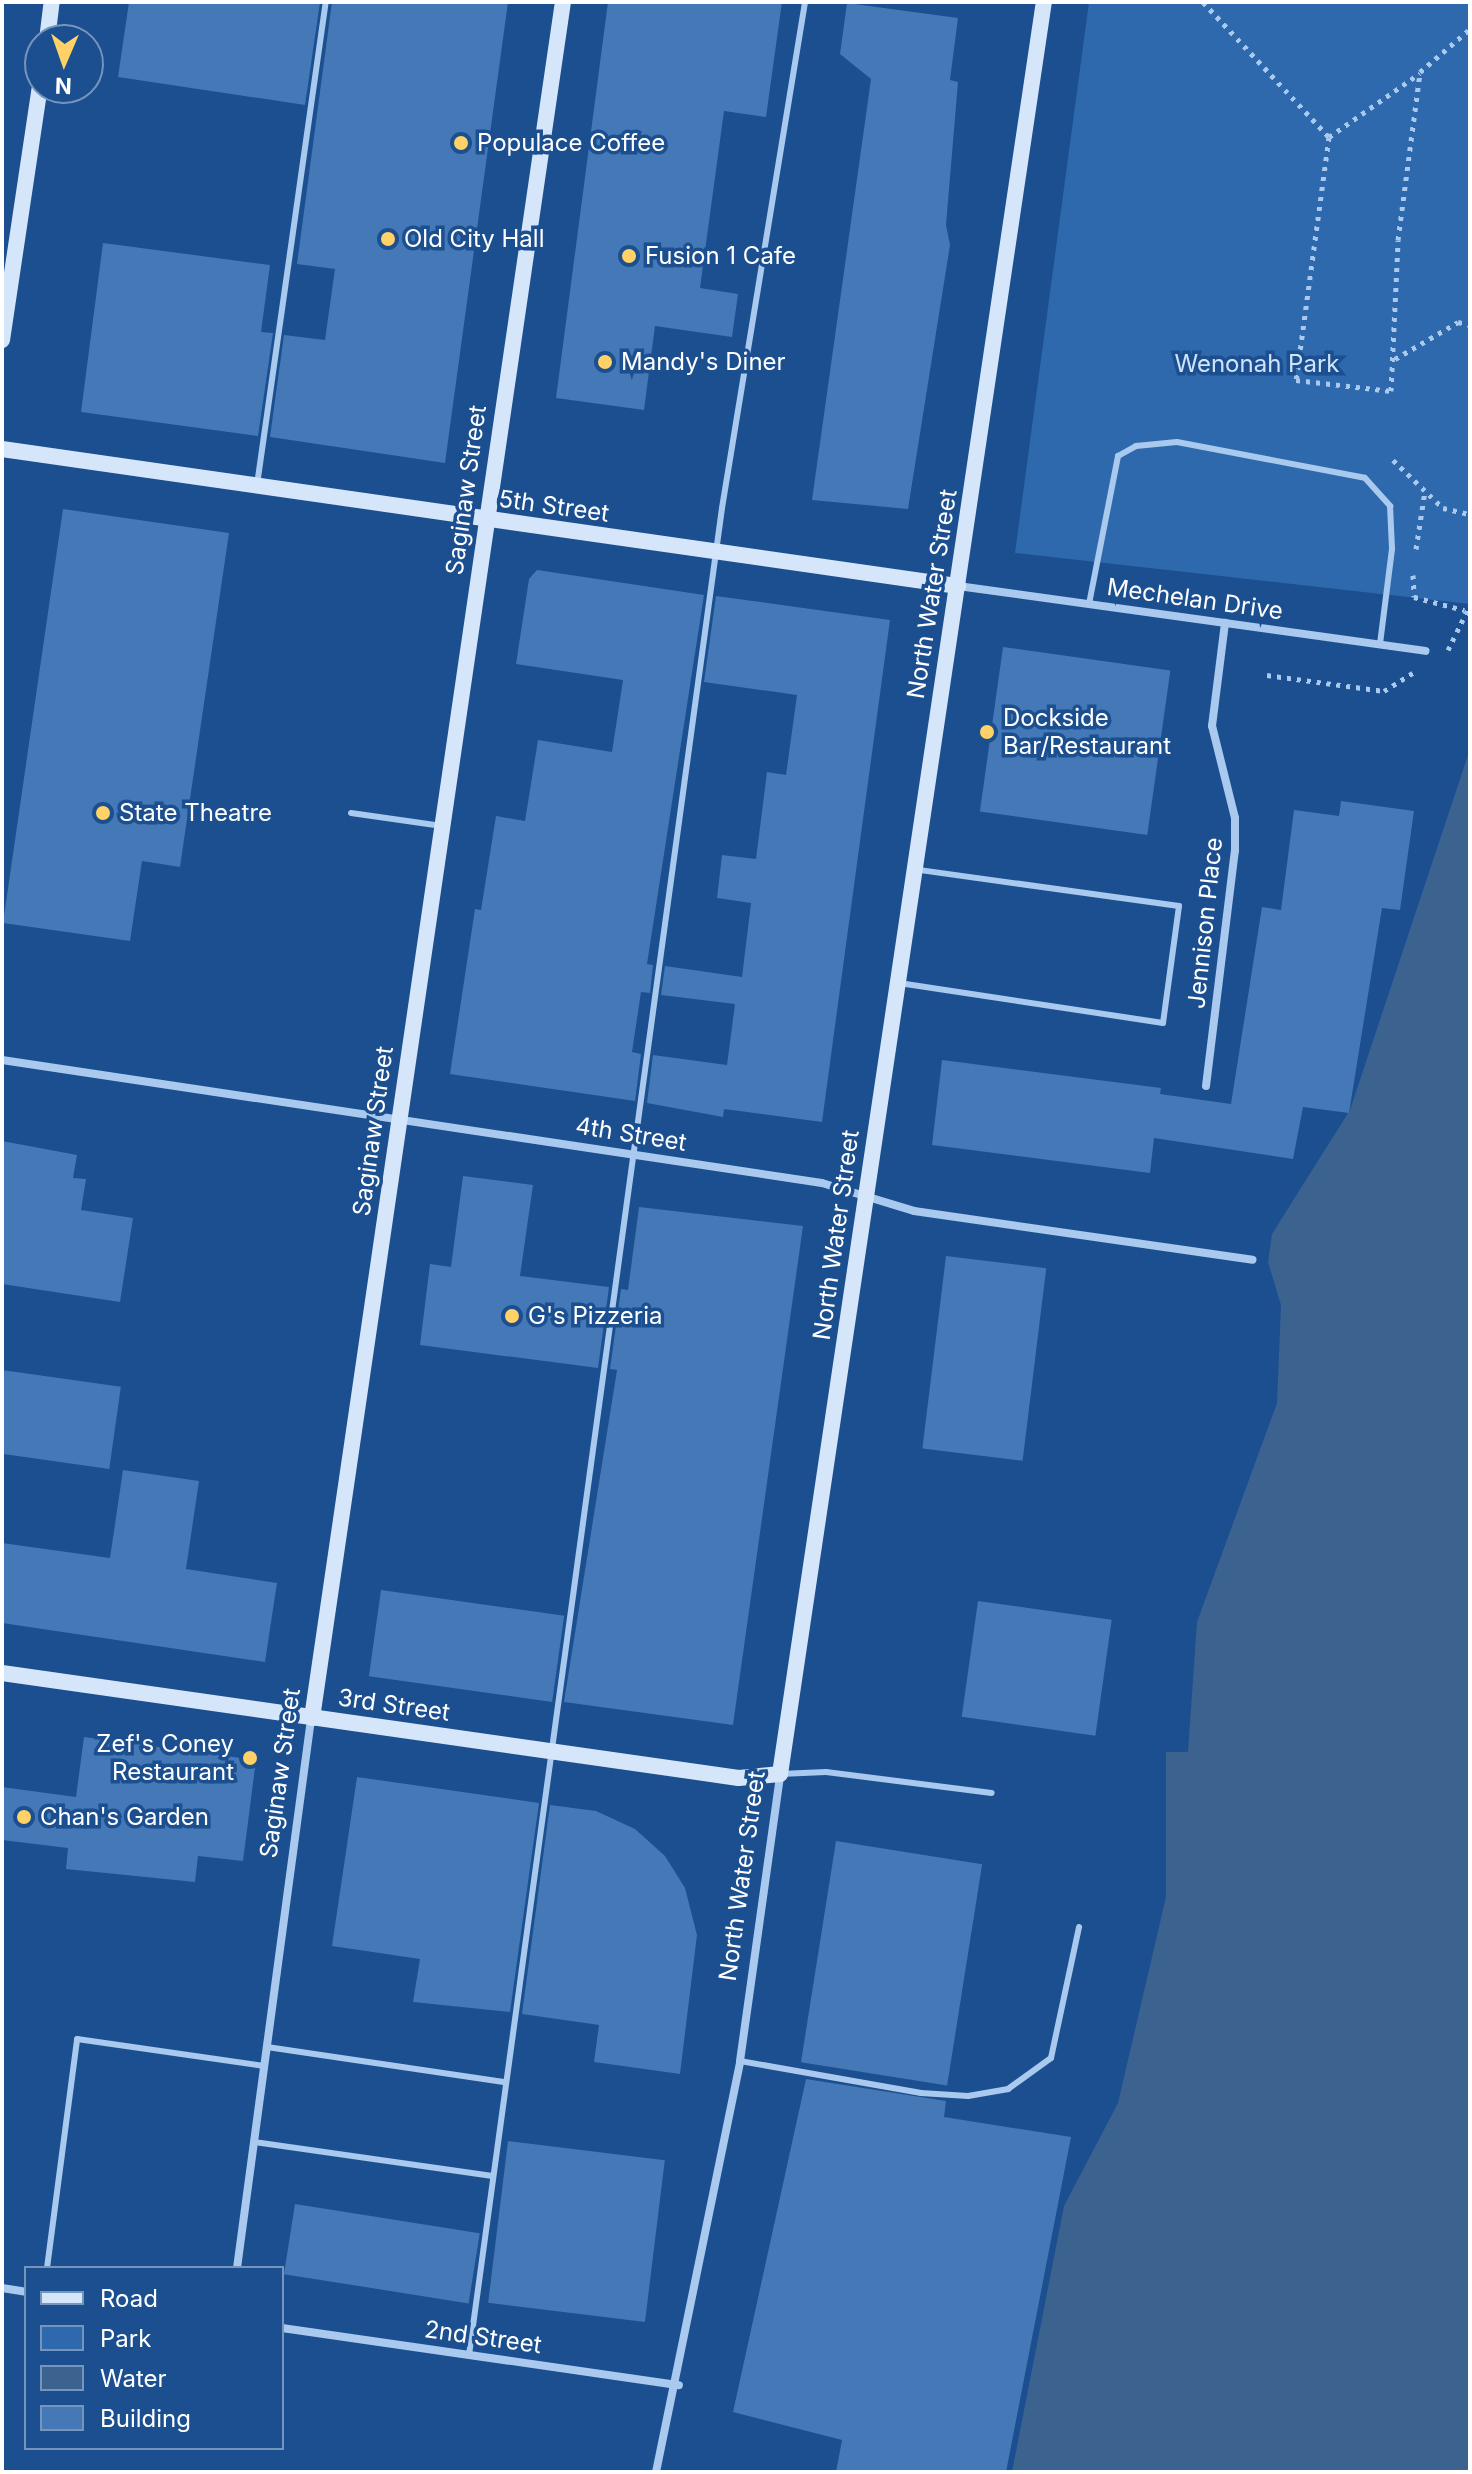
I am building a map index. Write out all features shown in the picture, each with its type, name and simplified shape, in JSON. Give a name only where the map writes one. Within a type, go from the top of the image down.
[{"type":"street","points":[[49,24],[52,2]]},
{"type":"street","name":"Saginaw Street","points":[[237,2266],[312,1718],[563,2]]},
{"type":"street","name":"North Water Street","points":[[656,2472],[679,2385],[740,2061],[865,1197],[1044,2]]},
{"type":"street","points":[[2,340],[37,104]]},
{"type":"street","name":"5th Street","points":[[2,449],[486,521],[958,586]]},
{"type":"street","name":"Mechelan Drive","points":[[958,586],[1426,651]]},
{"type":"street","name":"Jennison Place","points":[[1206,1086],[1235,851],[1235,818],[1212,726],[1225,623]]},
{"type":"street","name":"4th Street","points":[[2,1060],[822,1183],[914,1211],[1252,1260]]},
{"type":"street","name":"3rd Street","points":[[2,1673],[739,1778],[780,1774]]},
{"type":"street","points":[[2,2288],[24,2292]]},
{"type":"street","name":"2nd Street","points":[[284,2328],[679,2385]]},
{"type":"lane","points":[[256,487],[326,2]]},
{"type":"lane","points":[[469,2355],[549,1751],[717,553],[805,2]]},
{"type":"lane","points":[[1089,604],[1118,456],[1136,446],[1177,442],[1365,478],[1390,506],[1392,549],[1380,644]]},
{"type":"lane","points":[[351,813],[442,826]]},
{"type":"lane","points":[[898,983],[1163,1023],[1179,906],[915,870]]},
{"type":"lane","points":[[780,1774],[826,1772],[992,1793]]},
{"type":"lane","points":[[740,2061],[921,2093],[968,2096],[1008,2089],[1051,2058],[1079,1927]]},
{"type":"lane","points":[[47,2266],[77,2039],[264,2066]]},
{"type":"lane","points":[[267,2047],[505,2082]]},
{"type":"lane","points":[[254,2142],[493,2176]]},
{"type":"path","points":[[1203,2],[1329,137]]},
{"type":"path","points":[[1420,72],[1398,240],[1395,359],[1391,391],[1296,380],[1329,137],[1420,72],[1470,29]]},
{"type":"path","points":[[1395,359],[1458,322],[1470,325]]},
{"type":"path","points":[[1393,460],[1443,508],[1470,514]]},
{"type":"path","points":[[1415,553],[1425,491]]},
{"type":"path","points":[[1413,569],[1414,597],[1464,610]]},
{"type":"green space","name":"Wenonah Park","points":[[1089,2],[1470,2],[1470,604],[1015,553]]},
{"type":"water","points":[[1470,749],[1470,2472],[1012,2472],[1064,2206],[1118,2103],[1166,1897],[1166,1752],[1188,1752],[1197,1622],[1277,1403],[1281,1305],[1268,1262],[1272,1234],[1350,1110]]},
{"type":"building","points":[[129,2],[320,2],[305,105],[118,77]]},
{"type":"building","points":[[332,2],[508,2],[445,463],[270,437],[284,335],[325,340],[335,269],[297,264]]},
{"type":"building","points":[[608,2],[782,2],[766,117],[724,111],[700,288],[738,294],[732,337],[655,326],[644,410],[556,398]]},
{"type":"building","points":[[847,3],[958,18],[950,80],[958,82],[946,225],[950,245],[908,509],[812,500],[871,79],[840,54]]},
{"type":"building","points":[[103,243],[270,265],[261,332],[273,333],[258,436],[81,412]]},
{"type":"building","points":[[63,509],[229,533],[180,867],[142,861],[130,941],[3,923]]},
{"type":"building","points":[[537,570],[704,595],[647,964],[653,965],[650,993],[641,992],[632,1052],[641,1054],[635,1101],[450,1074],[475,909],[481,910],[496,816],[525,821],[538,740],[612,752],[623,680],[516,664],[529,579]]},
{"type":"building","points":[[716,596],[890,620],[822,1122],[724,1109],[723,1117],[647,1103],[653,1055],[727,1065],[735,1004],[661,995],[665,966],[742,977],[751,903],[717,898],[722,855],[756,859],[767,772],[786,775],[797,695],[704,682]]},
{"type":"building","points":[[1003,647],[1170,671],[1147,835],[980,811]]},
{"type":"building","points":[[1341,801],[1414,811],[1400,910],[1382,908],[1349,1113],[1303,1107],[1293,1159],[1154,1138],[1150,1173],[932,1145],[942,1060],[1161,1088],[1160,1094],[1231,1104],[1262,907],[1281,910],[1294,810],[1339,816]]},
{"type":"building","points":[[2,1141],[77,1155],[73,1178],[86,1179],[81,1210],[133,1218],[120,1302],[2,1284]]},
{"type":"building","name":"G's Pizzeria","points":[[463,1176],[533,1185],[520,1276],[609,1287],[598,1368],[420,1345],[430,1264],[451,1267]]},
{"type":"building","points":[[639,1207],[803,1226],[733,1725],[564,1702],[617,1370],[610,1369],[621,1289],[628,1290]]},
{"type":"building","points":[[946,1256],[1046,1268],[1023,1461],[922,1449]]},
{"type":"building","points":[[2,1370],[121,1387],[109,1469],[2,1454]]},
{"type":"building","points":[[123,1470],[199,1481],[186,1569],[277,1583],[265,1662],[2,1623],[2,1543],[110,1558]]},
{"type":"building","points":[[381,1590],[564,1616],[552,1702],[369,1676]]},
{"type":"building","points":[[978,1601],[1112,1620],[1095,1736],[962,1717]]},
{"type":"building","points":[[84,1737],[256,1760],[243,1861],[198,1856],[195,1882],[66,1869],[68,1848],[2,1840],[2,1787],[76,1797]]},
{"type":"building","points":[[357,1777],[539,1803],[510,2012],[413,2002],[420,1959],[332,1946]]},
{"type":"building","points":[[550,1805],[596,1811],[635,1829],[665,1856],[685,1888],[697,1935],[680,2074],[594,2062],[599,2025],[522,2014]]},
{"type":"building","points":[[836,1841],[982,1864],[947,2085],[801,2062]]},
{"type":"building","points":[[806,2079],[946,2101],[944,2117],[1071,2137],[1006,2472],[836,2472],[842,2440],[733,2412]]},
{"type":"building","points":[[508,2141],[665,2160],[645,2322],[488,2303]]},
{"type":"building","points":[[295,2204],[480,2233],[469,2303],[284,2274]]},
{"type":"place","name":"Populace Coffee","points":[[461,143]]},
{"type":"place","name":"Old City Hall","points":[[388,239]]},
{"type":"place","name":"Fusion 1 Cafe","points":[[629,256]]},
{"type":"place","name":"Mandy's Diner","points":[[605,362]]},
{"type":"place","name":"Dockside Bar/Restaurant","points":[[987,732]]},
{"type":"place","name":"State Theatre","points":[[103,813]]},
{"type":"place","name":"G's Pizzeria","points":[[512,1316]]},
{"type":"place","name":"Zef's Coney Restaurant","points":[[250,1758]]},
{"type":"place","name":"Chan's Garden","points":[[24,1817]]}]
